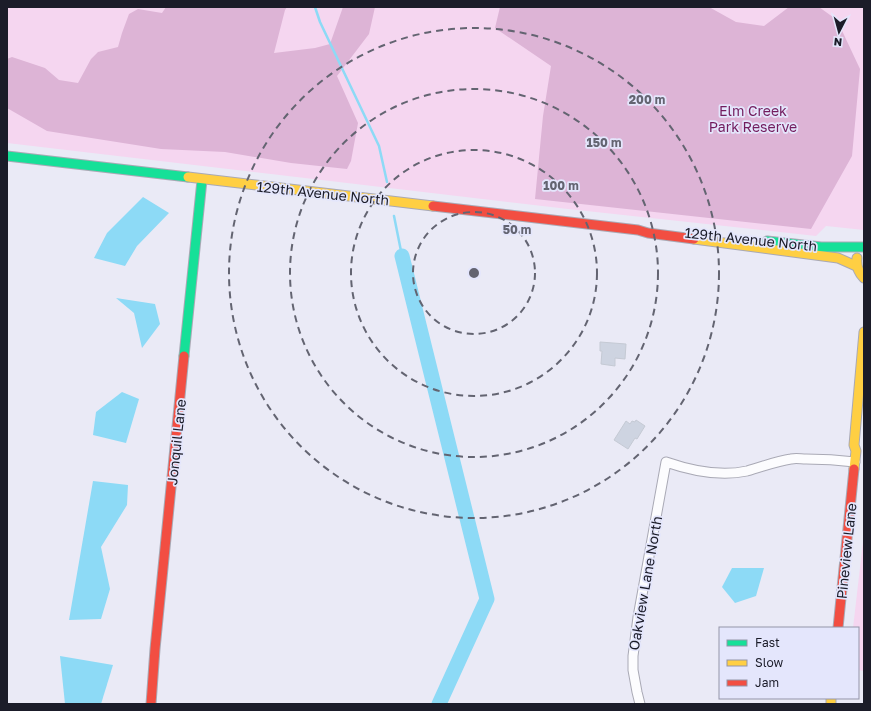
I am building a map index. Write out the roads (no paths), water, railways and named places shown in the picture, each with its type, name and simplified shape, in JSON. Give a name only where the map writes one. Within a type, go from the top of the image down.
[{"type":"main road","name":"129th Avenue North","points":[[7,156],[638,230],[654,230],[821,247],[864,247]]},
{"type":"main road","name":"Jonquil Lane","points":[[151,704],[202,180]]},
{"type":"main road","name":"129th Avenue North","points":[[638,230],[648,233],[762,249],[838,258],[856,266]]},
{"type":"main road","points":[[864,247],[857,256],[856,261],[858,271],[864,278]]},
{"type":"main road","name":"Pineview Lane","points":[[838,627],[856,451],[854,444],[864,332]]},
{"type":"main road","name":"Pineview Lane","points":[[856,451],[860,445],[864,413]]},
{"type":"street","name":"Oakview Lane North","points":[[640,704],[633,670],[632,656],[666,462],[681,467],[720,474],[746,471],[771,463],[792,459],[820,459],[855,462]]},
{"type":"water","points":[[143,197],[169,213],[137,246],[125,266],[94,258],[107,233]]},
{"type":"water","points":[[116,298],[155,304],[160,324],[142,348],[134,313]]},
{"type":"water","points":[[122,392],[139,399],[126,443],[93,435],[96,412]]},
{"type":"water","points":[[93,481],[128,485],[127,505],[101,547],[110,589],[101,619],[69,620]]},
{"type":"water","points":[[732,568],[764,568],[756,596],[735,603],[722,587]]},
{"type":"water","points":[[60,656],[113,665],[101,704],[65,704]]},
{"type":"waterway","points":[[315,7],[320,22],[379,146],[387,182]]},
{"type":"waterway","points":[[394,216],[402,256]]},
{"type":"waterway","points":[[402,256],[487,599],[439,704]]},
{"type":"park label","name":"Elm Creek Park Reserve","points":[[753,118]]}]
